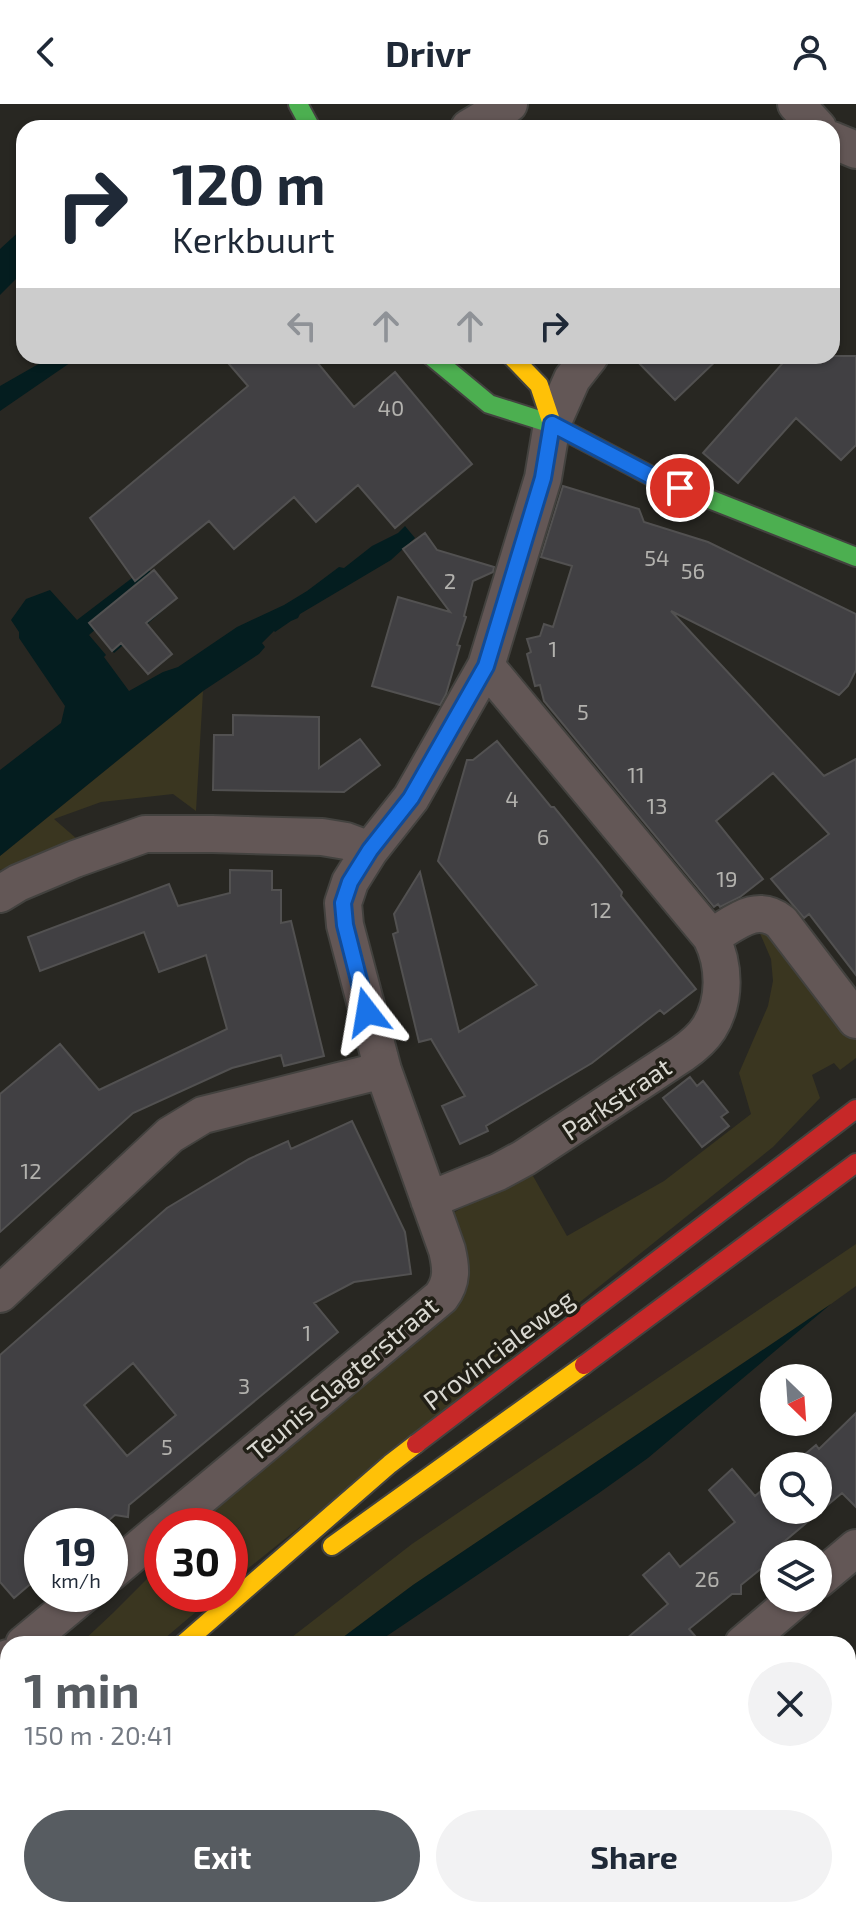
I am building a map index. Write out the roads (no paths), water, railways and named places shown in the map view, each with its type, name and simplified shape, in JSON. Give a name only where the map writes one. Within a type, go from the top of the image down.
[{"type":"main road","points":[[441,364],[489,404],[552,424],[651,476],[856,557]]},
{"type":"main road","points":[[519,364],[539,385],[552,424]]},
{"type":"main road","name":"Provincialeweg","points":[[192,1636],[390,1464],[856,1109]]},
{"type":"main road","points":[[321,1554],[636,1328],[856,1163]]},
{"type":"main road","points":[[203,1636],[282,1581]]},
{"type":"street","points":[[482,120],[509,104]]},
{"type":"street","points":[[796,104],[811,120]]},
{"type":"street","name":"Teunis Slagterstraat","points":[[188,1508],[448,1288],[450,1264],[383,1070],[345,925],[343,903],[350,882],[370,850],[411,798],[486,666],[543,478],[552,424],[572,379],[584,364]]},
{"type":"street","name":"Parkstraat","points":[[429,1200],[524,1158],[698,1042],[709,1029],[718,1010],[721,993],[717,949],[711,937],[486,666]]},
{"type":"street","points":[[0,894],[75,859],[145,834],[322,837],[346,841],[370,850]]},
{"type":"street","points":[[711,937],[750,915],[772,915],[781,922],[856,1020]]},
{"type":"street","points":[[0,1294],[170,1135],[203,1115],[383,1070]]},
{"type":"street","name":"Teunis Slagterstraat","points":[[128,1558],[144,1545]]},
{"type":"street","points":[[832,1568],[856,1548]]},
{"type":"street","points":[[34,1636],[62,1612]]},
{"type":"street","points":[[752,1636],[781,1612]]},
{"type":"water","points":[[16,234],[16,279],[0,295],[0,249]]},
{"type":"water","points":[[38,364],[68,364],[0,411],[0,386]]},
{"type":"water","points":[[405,526],[415,538],[391,560],[274,631],[262,643],[265,647],[259,654],[203,691],[0,856],[0,770],[61,723],[65,706],[19,638],[19,632],[11,620],[26,599],[50,590],[77,620],[132,578],[135,581],[149,570],[175,600],[114,653],[97,632],[151,581],[89,635],[129,691],[178,667],[237,627],[284,605]]},
{"type":"water","points":[[831,1304],[648,1458],[599,1493],[387,1636],[345,1636],[413,1585]]}]
